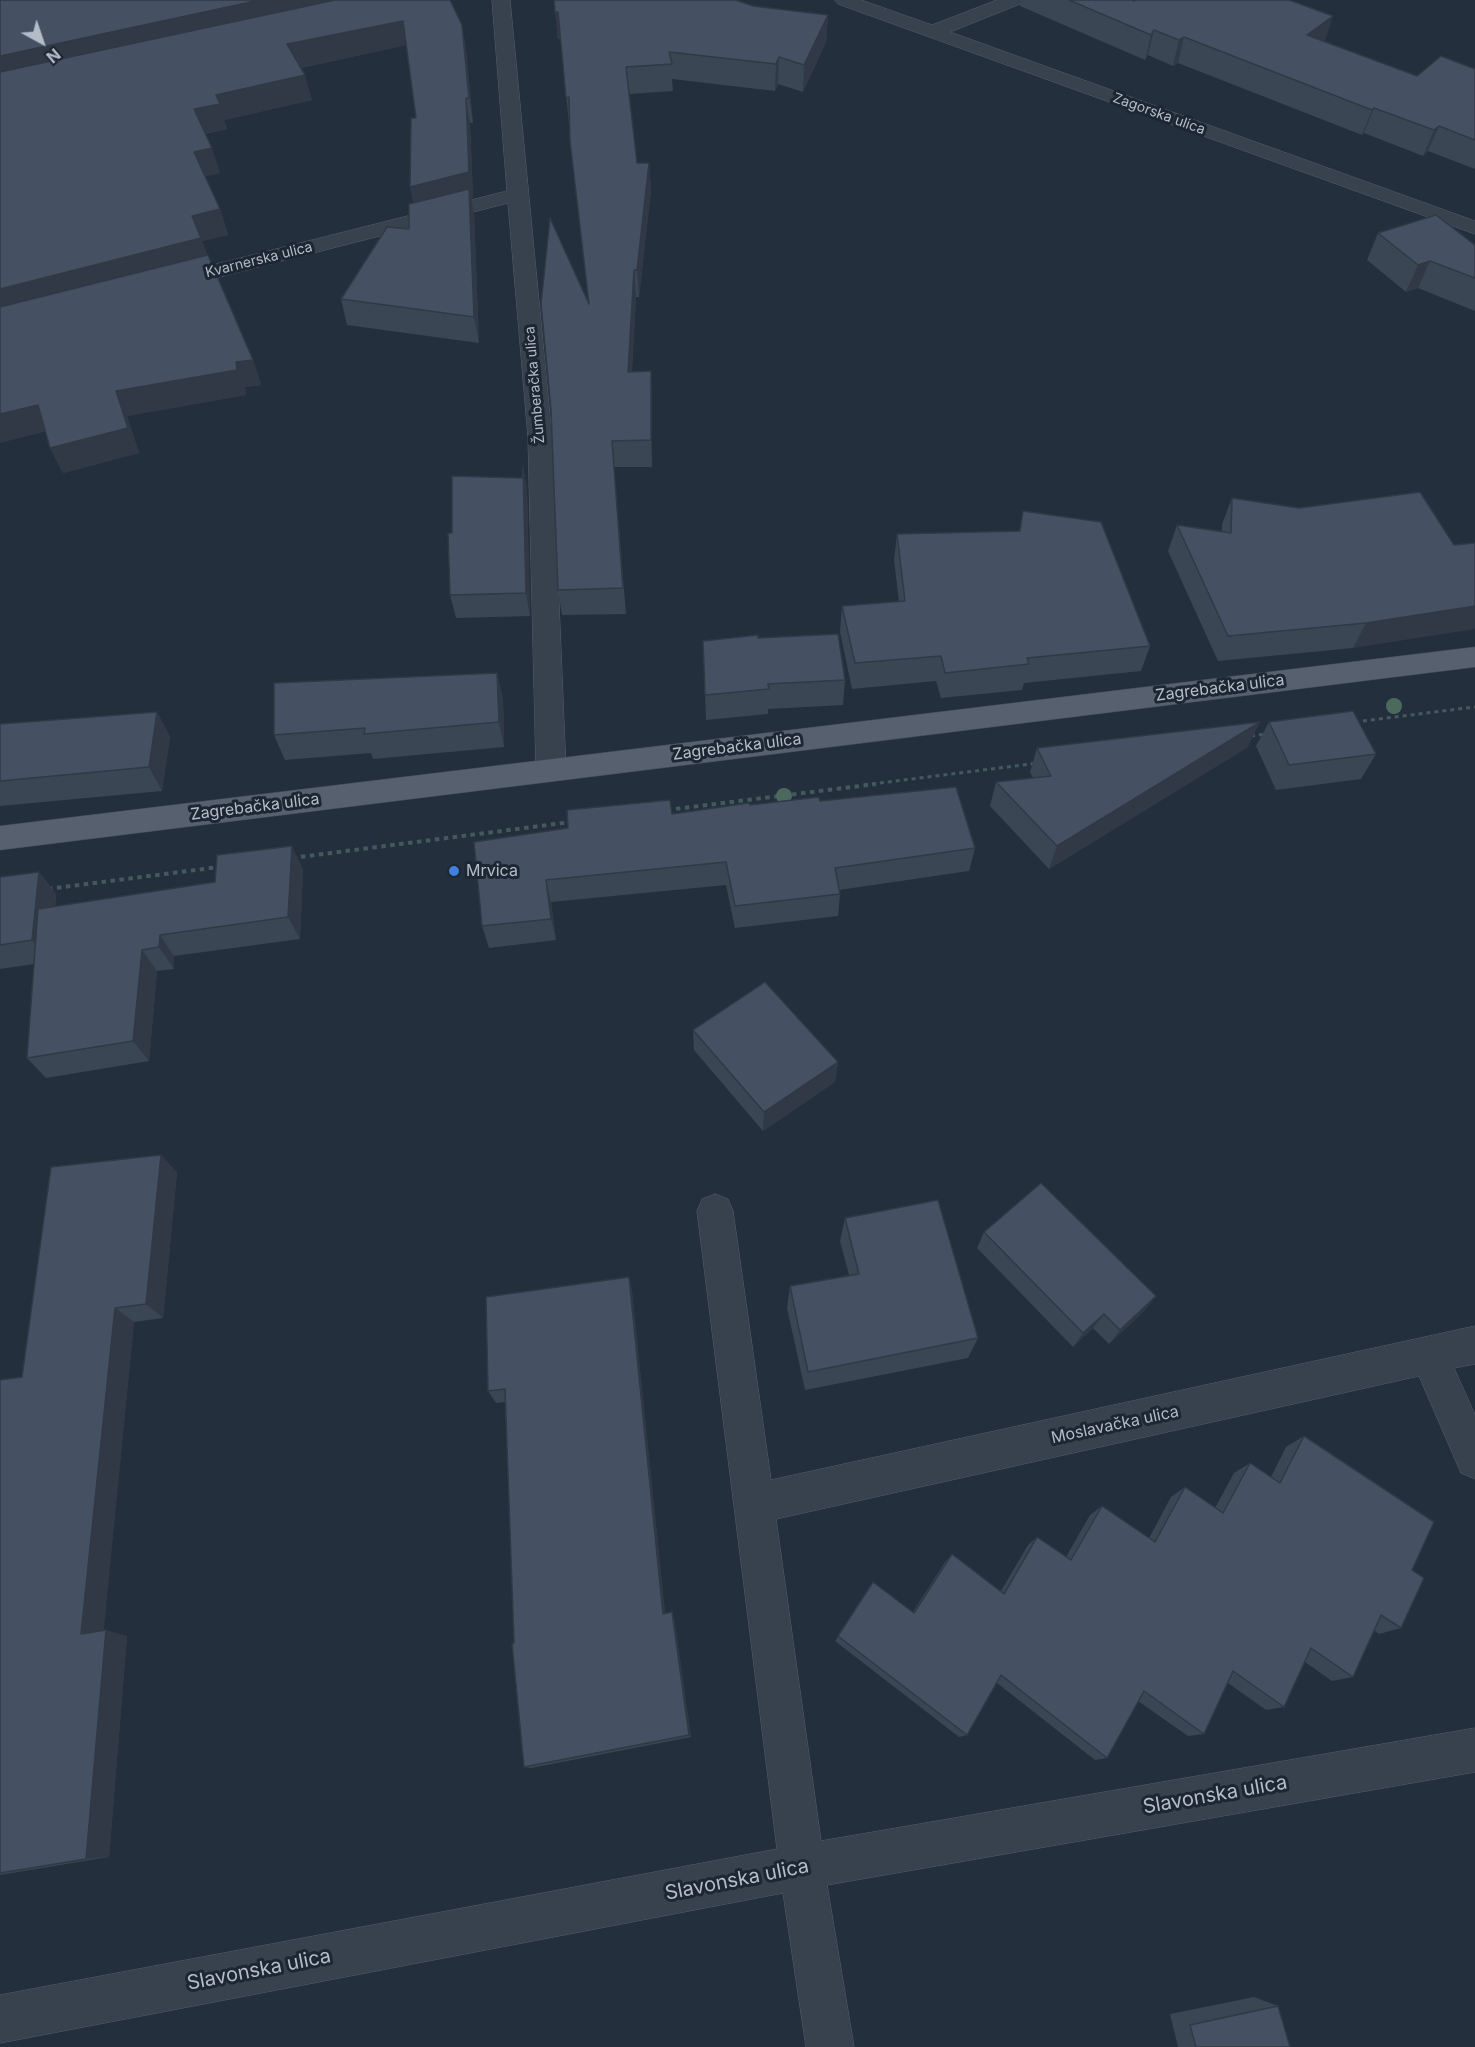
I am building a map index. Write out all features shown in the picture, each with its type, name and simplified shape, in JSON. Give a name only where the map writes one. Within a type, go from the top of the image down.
[{"type":"main road","name":"Zagrebačka ulica","points":[[0,838],[1475,657]]},
{"type":"street","name":"Žumberačka ulica","points":[[501,0],[540,437],[550,770]]},
{"type":"street","name":"Zagorska ulica","points":[[844,0],[1475,228]]},
{"type":"street","points":[[932,32],[1014,0]]},
{"type":"street","name":"Kvarnerska ulica","points":[[150,288],[519,194]]},
{"type":"street","points":[[715,1211],[802,1867],[830,2047]]},
{"type":"street","name":"Moslavačka ulica","points":[[754,1504],[1475,1345]]},
{"type":"street","points":[[1429,1356],[1475,1458]]},
{"type":"street","name":"Slavonska ulica","points":[[0,2019],[802,1867],[1475,1750]]},
{"type":"path","points":[[1344,724],[1475,707]]},
{"type":"path","points":[[1249,736],[1273,733]]},
{"type":"path","points":[[666,810],[1047,762]]},
{"type":"path","points":[[285,858],[583,820]]},
{"type":"path","points":[[48,889],[226,866]]},
{"type":"building","points":[[0,0],[260,0],[0,56]]},
{"type":"building","points":[[335,0],[450,0],[462,25],[469,98],[466,98],[469,172],[410,187],[411,118],[416,118],[403,21],[287,44],[305,75],[216,95],[220,104],[194,109],[212,148],[194,152],[220,209],[192,216],[201,238],[0,289],[0,72]]},
{"type":"building","points":[[554,0],[736,0],[753,6],[828,15],[804,65],[779,57],[776,64],[669,52],[672,64],[626,67],[637,163],[649,163],[637,270],[634,270],[628,372],[651,371],[651,440],[612,441],[623,588],[558,590],[551,410],[541,304],[550,218],[589,304],[570,141],[569,97],[566,98],[558,12],[555,12]]},
{"type":"building","points":[[1069,0],[1289,0],[1333,16],[1307,35],[1417,76],[1441,56],[1475,69],[1475,140],[1439,126],[1434,130],[1374,108],[1372,110],[1184,37],[1179,40],[1154,30],[1151,35]]},
{"type":"building","points":[[469,189],[474,317],[341,299],[387,227],[409,229],[409,204]]},
{"type":"building","points":[[1436,215],[1475,245],[1475,278],[1430,261],[1418,265],[1378,233]]},
{"type":"building","points":[[208,255],[253,360],[236,362],[237,370],[116,391],[128,428],[50,448],[38,405],[0,414],[0,307]]},
{"type":"building","points":[[523,466],[526,593],[450,595],[448,533],[452,533],[452,476],[522,478]]},
{"type":"building","points":[[1420,492],[1454,545],[1475,543],[1475,606],[1366,623],[1228,636],[1177,525],[1231,533],[1232,498],[1299,508]]},
{"type":"building","points":[[1023,511],[1101,522],[1150,646],[1027,658],[1029,664],[945,673],[941,656],[855,663],[842,606],[905,601],[897,534],[1020,531]]},
{"type":"building","points":[[838,634],[845,680],[768,684],[769,689],[705,695],[703,641],[758,635],[758,638]]},
{"type":"building","points":[[497,673],[499,722],[364,734],[365,728],[274,735],[274,683]]},
{"type":"building","points":[[1353,711],[1376,754],[1289,765],[1269,722]]},
{"type":"building","points":[[157,712],[149,767],[0,781],[0,724]]},
{"type":"building","points":[[1260,722],[1057,846],[996,782],[1051,776],[1037,748]]},
{"type":"building","points":[[956,787],[975,848],[835,868],[840,894],[735,906],[726,862],[546,880],[551,919],[482,926],[474,842],[568,828],[567,810],[670,800],[672,814],[749,803],[750,805],[819,797],[820,801]]},
{"type":"building","points":[[292,846],[288,917],[160,935],[159,947],[142,950],[133,1041],[27,1058],[38,909],[215,882],[217,855]]},
{"type":"building","points":[[39,872],[32,940],[0,945],[0,877]]},
{"type":"building","points":[[765,982],[838,1062],[764,1112],[693,1030]]},
{"type":"building","points":[[161,1155],[146,1304],[115,1308],[81,1634],[106,1630],[86,1859],[0,1873],[0,1380],[22,1377],[51,1167]]},
{"type":"building","points":[[1041,1183],[1156,1296],[1120,1330],[1104,1314],[1083,1333],[984,1232]]},
{"type":"building","points":[[938,1200],[978,1338],[808,1372],[790,1286],[859,1274],[845,1218]]},
{"type":"building","points":[[629,1277],[663,1614],[672,1612],[689,1735],[524,1767],[512,1644],[514,1643],[505,1389],[488,1391],[486,1297]]},
{"type":"building","points":[[1304,1436],[1434,1522],[1412,1570],[1424,1578],[1401,1628],[1381,1615],[1353,1677],[1311,1648],[1284,1707],[1233,1671],[1204,1734],[1144,1691],[1107,1758],[1001,1675],[967,1735],[838,1636],[873,1582],[914,1613],[952,1554],[1004,1594],[1037,1537],[1071,1560],[1102,1506],[1155,1542],[1185,1487],[1223,1513],[1250,1463],[1280,1483]]},
{"type":"building","points":[[1278,2006],[1290,2047],[1196,2047],[1190,2025]]},
{"type":"place","name":"Mrvica","points":[[454,871]]}]
